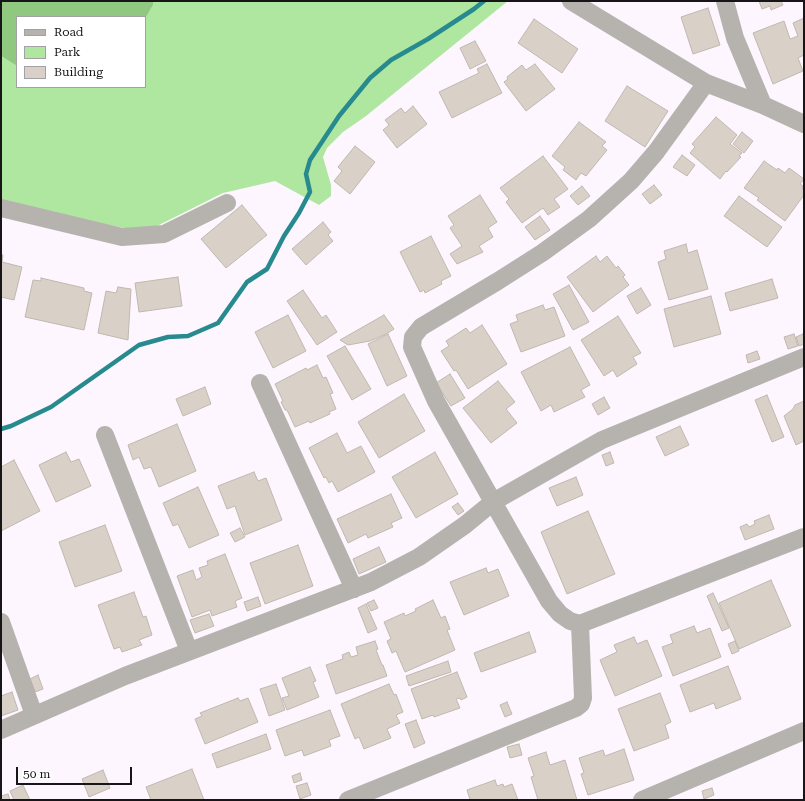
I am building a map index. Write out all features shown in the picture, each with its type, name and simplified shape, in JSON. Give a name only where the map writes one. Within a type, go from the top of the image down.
[{"type":"street","points":[[571,1],[706,83],[763,105],[804,124]]},
{"type":"street","points":[[724,1],[735,38],[763,105]]},
{"type":"street","points":[[706,83],[656,152],[631,181],[589,219],[536,257],[421,328],[413,337],[412,348],[436,402],[549,601],[560,614],[570,621],[580,624],[804,537]]},
{"type":"street","points":[[1,208],[122,238],[164,234],[227,203]]},
{"type":"street","points":[[1,730],[125,676],[371,582],[419,556],[465,525],[493,502],[602,440],[804,357]]},
{"type":"street","points":[[260,383],[354,589]]},
{"type":"street","points":[[105,435],[189,651]]},
{"type":"street","points":[[1,622],[34,715]]},
{"type":"street","points":[[348,800],[576,708],[581,704],[583,698],[580,624]]},
{"type":"street","points":[[642,800],[804,731]]},
{"type":"green space","points":[[1,1],[153,1],[153,5],[146,17],[146,16],[16,16],[16,65],[1,56]]},
{"type":"green space","points":[[153,1],[508,1],[366,116],[343,132],[327,148],[323,157],[331,185],[331,196],[319,205],[275,181],[223,193],[145,232],[1,204],[1,56],[16,65],[16,88],[146,88],[146,17],[153,5]]},
{"type":"building","points":[[759,1],[781,1],[783,5],[771,10],[770,6],[762,9]]},
{"type":"building","points":[[708,8],[720,45],[693,54],[681,17]]},
{"type":"building","points":[[804,18],[804,55],[798,58],[803,71],[773,84],[753,33],[784,21],[790,39],[798,36],[793,23]]},
{"type":"building","points":[[534,19],[578,49],[562,73],[518,43]]},
{"type":"building","points":[[475,41],[486,61],[470,69],[460,48]]},
{"type":"building","points":[[487,64],[502,93],[452,118],[439,92],[479,73],[477,69]]},
{"type":"building","points":[[535,64],[555,89],[526,111],[504,82],[508,79],[507,77],[522,65],[526,70]]},
{"type":"building","points":[[627,86],[668,111],[645,147],[605,121]]},
{"type":"building","points":[[413,106],[427,124],[397,148],[383,130],[389,125],[385,120],[401,108],[405,113]]},
{"type":"building","points":[[716,117],[737,135],[730,144],[742,153],[739,156],[741,157],[720,179],[690,153],[695,147],[692,144]]},
{"type":"building","points":[[579,122],[606,142],[602,146],[607,150],[586,176],[581,173],[576,180],[563,170],[565,167],[552,156]]},
{"type":"building","points":[[742,132],[753,141],[744,153],[733,144]]},
{"type":"building","points":[[355,146],[375,162],[350,194],[334,181],[342,171],[338,167]]},
{"type":"building","points":[[682,155],[695,165],[687,176],[673,167]]},
{"type":"building","points":[[543,156],[568,189],[554,199],[560,207],[548,215],[543,208],[522,223],[506,202],[509,199],[500,188]]},
{"type":"building","points":[[764,161],[777,170],[778,168],[785,173],[789,168],[804,179],[800,184],[803,186],[802,188],[804,190],[804,195],[785,221],[757,200],[759,198],[744,188]]},
{"type":"building","points":[[654,185],[662,195],[650,204],[642,194]]},
{"type":"building","points":[[582,186],[590,196],[578,205],[570,196]]},
{"type":"building","points":[[480,195],[497,222],[488,228],[493,237],[479,246],[483,252],[457,264],[450,254],[462,246],[450,228],[454,225],[448,216]]},
{"type":"building","points":[[739,196],[782,227],[767,247],[724,216]]},
{"type":"building","points":[[242,205],[267,235],[226,268],[201,239]]},
{"type":"building","points":[[540,216],[550,230],[535,240],[525,227]]},
{"type":"building","points":[[323,222],[331,232],[328,235],[333,241],[306,265],[292,249]]},
{"type":"building","points":[[431,236],[451,276],[441,281],[442,284],[425,293],[424,290],[420,292],[400,252]]},
{"type":"building","points":[[686,244],[688,253],[697,250],[708,289],[669,300],[658,262],[666,259],[664,251]]},
{"type":"building","points":[[1,255],[3,255],[2,262],[22,267],[14,300],[1,297]]},
{"type":"building","points":[[596,256],[600,262],[607,256],[616,268],[618,266],[625,275],[623,277],[629,285],[593,312],[567,277]]},
{"type":"building","points":[[178,277],[182,306],[139,312],[135,283]]},
{"type":"building","points":[[41,278],[84,288],[84,291],[92,293],[84,330],[25,317],[33,280],[41,281]]},
{"type":"building","points":[[772,279],[778,298],[730,311],[725,293]]},
{"type":"building","points":[[569,285],[589,322],[573,330],[553,294]]},
{"type":"building","points":[[118,287],[131,289],[128,340],[98,333],[106,291],[116,293]]},
{"type":"building","points":[[641,288],[651,305],[637,314],[627,296]]},
{"type":"building","points":[[303,290],[322,318],[326,315],[337,332],[317,345],[287,301]]},
{"type":"building","points":[[711,296],[721,334],[674,347],[664,309]]},
{"type":"building","points":[[543,305],[545,310],[554,307],[565,336],[521,352],[510,324],[518,321],[516,315]]},
{"type":"building","points":[[288,315],[306,351],[273,368],[255,332]]},
{"type":"building","points":[[384,315],[394,329],[386,334],[370,341],[348,345],[340,340]]},
{"type":"building","points":[[618,316],[641,353],[633,357],[637,364],[617,377],[613,370],[604,376],[581,340]]},
{"type":"building","points":[[482,325],[507,364],[468,389],[456,370],[454,371],[441,351],[449,346],[446,341],[466,328],[470,333]]},
{"type":"building","points":[[388,334],[407,376],[387,386],[368,344]]},
{"type":"building","points":[[794,334],[798,346],[788,349],[784,337]]},
{"type":"building","points":[[803,334],[804,344],[799,346],[796,337]]},
{"type":"building","points":[[345,346],[371,389],[352,400],[327,356]]},
{"type":"building","points":[[570,347],[590,385],[581,390],[585,397],[554,412],[551,405],[541,411],[521,372]]},
{"type":"building","points":[[757,351],[760,359],[748,363],[746,355]]},
{"type":"building","points":[[317,365],[323,378],[326,377],[333,393],[330,394],[336,409],[329,412],[330,414],[310,423],[309,421],[295,427],[287,410],[285,410],[281,402],[283,401],[275,384],[306,368],[307,370]]},
{"type":"building","points":[[450,374],[465,398],[451,406],[436,383]]},
{"type":"building","points":[[498,381],[515,402],[506,409],[517,423],[491,443],[463,408]]},
{"type":"building","points":[[205,387],[211,404],[183,416],[176,399]]},
{"type":"building","points":[[404,394],[425,431],[379,458],[358,422]]},
{"type":"building","points":[[767,395],[784,437],[772,442],[755,400]]},
{"type":"building","points":[[604,397],[610,408],[598,415],[592,404]]},
{"type":"building","points":[[804,401],[804,441],[796,445],[784,416],[793,409],[795,405]]},
{"type":"building","points":[[177,424],[196,471],[159,487],[151,467],[144,469],[139,457],[133,460],[128,445]]},
{"type":"building","points":[[680,426],[689,445],[665,456],[656,437]]},
{"type":"building","points":[[337,433],[347,453],[361,446],[375,472],[338,492],[332,481],[329,483],[326,477],[324,478],[309,448]]},
{"type":"building","points":[[66,452],[71,462],[79,459],[91,486],[56,502],[39,465]]},
{"type":"building","points":[[435,452],[458,494],[416,518],[392,477]]},
{"type":"building","points":[[610,452],[614,463],[606,466],[602,455]]},
{"type":"building","points":[[14,460],[40,511],[1,531],[1,467]]},
{"type":"building","points":[[254,472],[258,481],[266,478],[282,520],[245,535],[235,506],[227,509],[218,486]]},
{"type":"building","points":[[576,477],[583,495],[557,506],[549,488]]},
{"type":"building","points":[[198,487],[219,535],[189,548],[178,524],[173,526],[163,503]]},
{"type":"building","points":[[391,494],[402,518],[391,523],[393,527],[368,538],[366,534],[348,543],[337,519]]},
{"type":"building","points":[[458,503],[464,511],[458,515],[452,507]]},
{"type":"building","points":[[588,511],[615,574],[567,594],[541,532]]},
{"type":"building","points":[[769,515],[774,529],[745,540],[740,527],[747,524],[749,527],[755,524],[754,521]]},
{"type":"building","points":[[105,525],[122,571],[75,587],[59,542]]},
{"type":"building","points":[[240,528],[245,537],[235,542],[230,533]]},
{"type":"building","points":[[298,545],[313,586],[265,604],[250,563]]},
{"type":"building","points":[[379,547],[386,562],[359,574],[353,559]]},
{"type":"building","points":[[225,554],[242,598],[235,601],[237,607],[212,616],[210,610],[192,617],[177,576],[193,570],[196,580],[202,577],[199,568],[208,565],[207,561]]},
{"type":"building","points":[[486,568],[488,573],[498,569],[509,596],[464,615],[450,582]]},
{"type":"building","points":[[771,580],[791,626],[739,649],[719,603]]},
{"type":"building","points":[[134,592],[143,617],[146,616],[152,635],[139,640],[142,645],[122,652],[120,647],[114,649],[98,605]]},
{"type":"building","points":[[713,593],[729,628],[722,631],[707,596]]},
{"type":"building","points":[[258,597],[261,606],[247,611],[244,602]]},
{"type":"building","points":[[374,600],[378,608],[371,611],[367,603]]},
{"type":"building","points":[[433,600],[441,618],[445,616],[450,629],[447,630],[455,650],[405,672],[396,651],[392,653],[387,641],[391,639],[384,622],[404,613],[405,616]]},
{"type":"building","points":[[366,604],[377,629],[368,633],[358,608]]},
{"type":"building","points":[[209,614],[214,626],[195,633],[190,620]]},
{"type":"building","points":[[694,626],[697,633],[710,628],[721,657],[673,676],[662,647],[673,643],[670,635]]},
{"type":"building","points":[[529,632],[536,652],[481,672],[474,653]]},
{"type":"building","points":[[634,637],[637,644],[647,640],[662,676],[615,696],[600,660],[617,652],[614,645]]},
{"type":"building","points":[[375,641],[378,649],[376,650],[387,676],[336,694],[326,665],[343,659],[342,655],[349,652],[351,657],[358,655],[356,647]]},
{"type":"building","points":[[735,641],[739,651],[732,654],[728,644]]},
{"type":"building","points":[[448,661],[451,672],[409,686],[406,676]]},
{"type":"building","points":[[728,666],[741,699],[716,709],[714,703],[690,712],[680,685]]},
{"type":"building","points":[[310,667],[316,681],[313,682],[319,697],[287,710],[282,698],[289,696],[282,678]]},
{"type":"building","points":[[457,672],[467,697],[461,700],[460,698],[456,699],[460,708],[434,717],[433,715],[422,719],[411,689]]},
{"type":"building","points":[[38,675],[43,689],[35,692],[30,679]]},
{"type":"building","points":[[276,684],[285,710],[269,716],[260,689]]},
{"type":"building","points":[[389,684],[394,695],[396,694],[403,712],[396,715],[400,723],[387,729],[391,738],[364,749],[359,737],[355,739],[341,704]]},
{"type":"building","points":[[12,692],[18,710],[1,716],[1,696]]},
{"type":"building","points":[[660,693],[671,722],[665,725],[669,738],[634,751],[618,709]]},
{"type":"building","points":[[238,698],[240,701],[248,698],[258,722],[205,744],[195,719],[202,716],[200,713]]},
{"type":"building","points":[[507,702],[512,714],[505,717],[500,705]]},
{"type":"building","points":[[330,710],[340,736],[329,740],[331,746],[304,756],[302,750],[285,756],[276,730]]},
{"type":"building","points":[[416,720],[425,743],[414,748],[405,724]]},
{"type":"building","points":[[266,734],[271,749],[217,768],[212,754]]},
{"type":"building","points":[[519,744],[522,755],[510,758],[507,747]]},
{"type":"building","points":[[624,749],[634,780],[588,795],[581,774],[584,773],[579,758],[603,750],[605,756]]},
{"type":"building","points":[[546,752],[550,765],[565,760],[577,800],[538,800],[531,777],[534,776],[528,758]]},
{"type":"building","points":[[192,769],[204,800],[151,800],[146,787]]},
{"type":"building","points":[[103,770],[110,788],[89,797],[82,779]]},
{"type":"building","points":[[300,773],[302,780],[294,783],[292,776]]},
{"type":"building","points":[[495,780],[497,786],[503,784],[504,787],[512,784],[518,800],[470,800],[467,790]]},
{"type":"building","points":[[307,783],[311,795],[300,799],[296,786]]},
{"type":"building","points":[[23,785],[30,800],[14,800],[10,791]]},
{"type":"building","points":[[712,788],[714,795],[704,799],[702,791]]},
{"type":"building","points":[[8,794],[10,800],[1,800],[1,796]]},
{"type":"waterway","points":[[1,429],[11,426],[51,407],[139,345],[168,337],[188,336],[218,323],[247,282],[267,269],[284,236],[299,213],[310,192],[306,174],[310,160],[339,116],[370,78],[391,60],[428,39],[484,1]]}]
